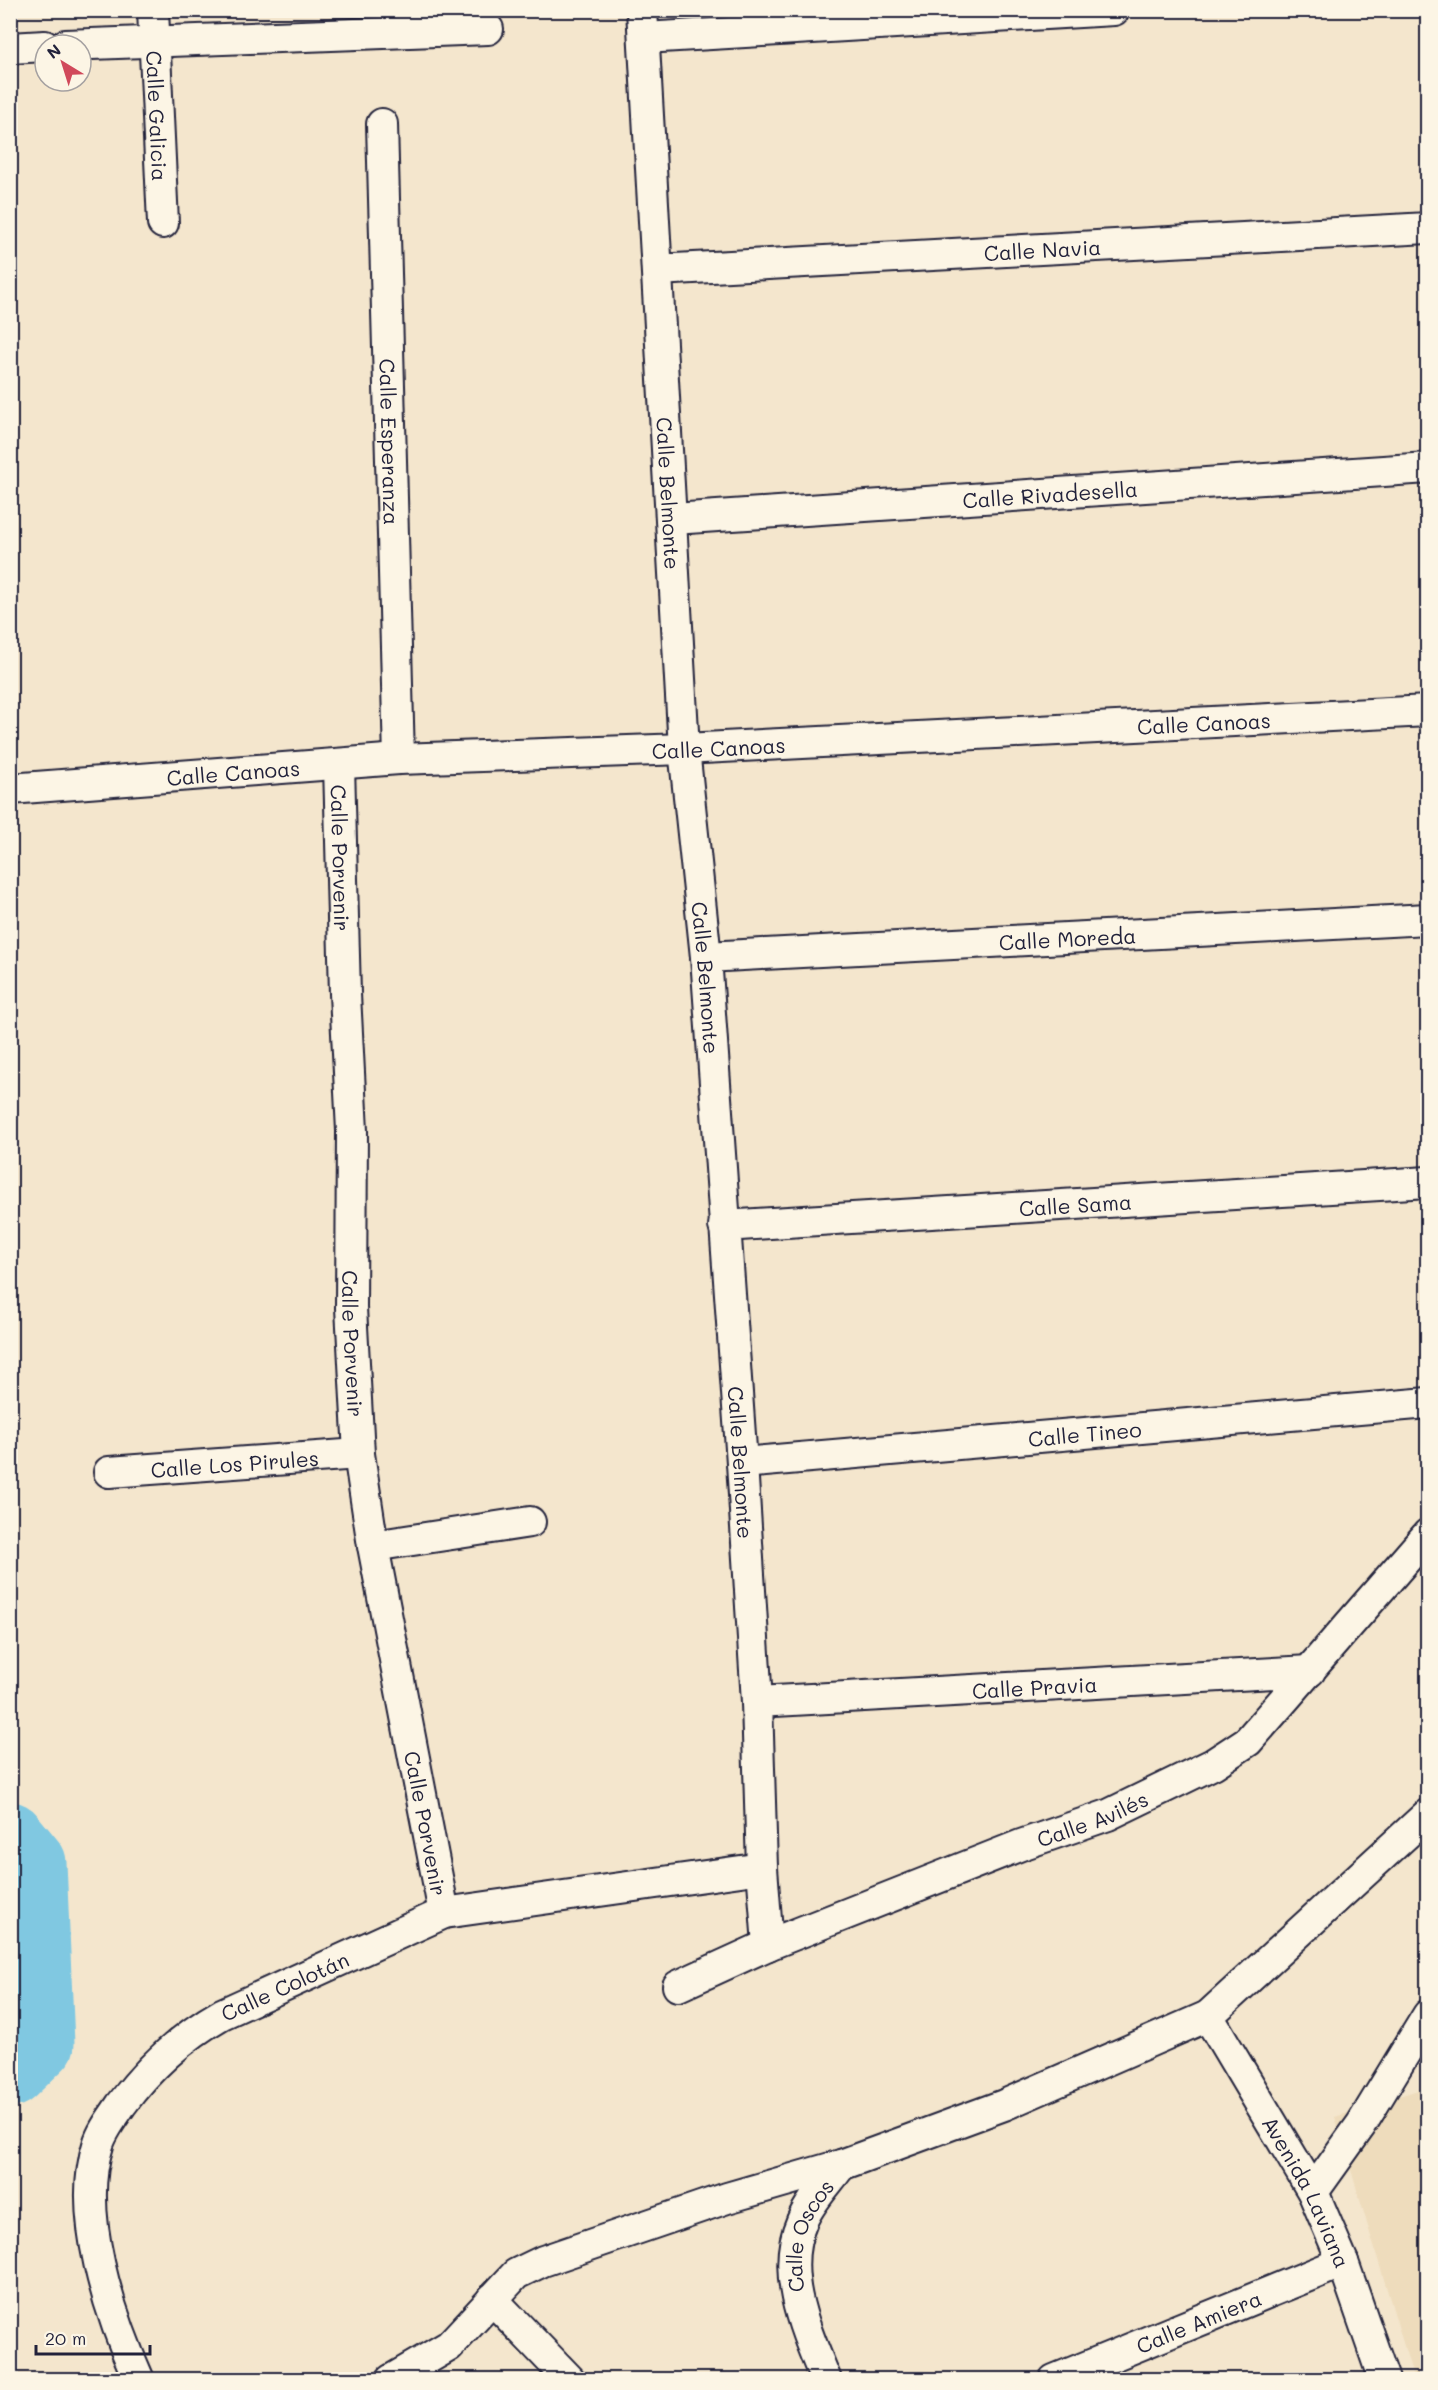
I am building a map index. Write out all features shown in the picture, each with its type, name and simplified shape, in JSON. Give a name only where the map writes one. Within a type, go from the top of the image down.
[{"type":"street","name":"Calle Galicia","points":[[153,10],[163,223]]},
{"type":"street","points":[[643,24],[1114,10]]},
{"type":"street","name":"Calle Belmonte","points":[[643,24],[673,519],[684,749],[706,957],[742,1463],[757,1702],[762,1868],[768,1945]]},
{"type":"street","points":[[93,44],[488,29]]},
{"type":"street","points":[[10,48],[33,47]]},
{"type":"street","name":"Calle Esperanza","points":[[382,124],[399,759]]},
{"type":"street","name":"Calle Navia","points":[[657,270],[1428,228]]},
{"type":"street","name":"Calle Rivadesella","points":[[673,519],[1428,468]]},
{"type":"street","name":"Calle Canoas","points":[[23,789],[399,759],[684,749],[1428,711]]},
{"type":"street","name":"Calle Porvenir","points":[[339,765],[345,994],[352,1131],[351,1308],[359,1454],[373,1546],[444,1913]]},
{"type":"street","name":"Calle Moreda","points":[[706,957],[1428,919]]},
{"type":"street","name":"Calle Sama","points":[[724,1226],[1428,1182]]},
{"type":"street","name":"Calle Tineo","points":[[742,1463],[1428,1403]]},
{"type":"street","name":"Calle Los Pirules","points":[[110,1472],[359,1454]]},
{"type":"street","points":[[373,1546],[530,1522]]},
{"type":"street","name":"Calle Avilés","points":[[678,1986],[768,1945],[1021,1845],[1107,1815],[1166,1789],[1213,1764],[1248,1741],[1428,1534]]},
{"type":"street","name":"Calle Pravia","points":[[757,1702],[1310,1671]]},
{"type":"street","points":[[391,2379],[448,2346],[474,2322],[516,2274],[569,2251],[727,2198],[841,2164],[1004,2105],[1208,2016],[1428,1814]]},
{"type":"street","name":"Calle Colotán","points":[[139,2379],[115,2318],[91,2214],[91,2173],[98,2142],[113,2116],[147,2071],[194,2030],[222,2014],[444,1913],[762,1868]]},
{"type":"street","points":[[1313,2192],[1361,2125],[1428,2014]]},
{"type":"street","name":"Avenida Laviana","points":[[1208,2016],[1313,2192],[1343,2262],[1384,2379]]},
{"type":"street","name":"Calle Oscos","points":[[826,2379],[808,2335],[795,2289],[792,2252],[802,2220],[841,2164]]},
{"type":"street","name":"Calle Amiera","points":[[1054,2379],[1343,2262]]},
{"type":"street","points":[[492,2299],[570,2379]]},
{"type":"shaded area","points":[[1427,2087],[1427,2379],[1414,2379],[1335,2117]]},
{"type":"waterway","points":[[10,1836],[32,1863],[40,2044],[10,2073]]}]
